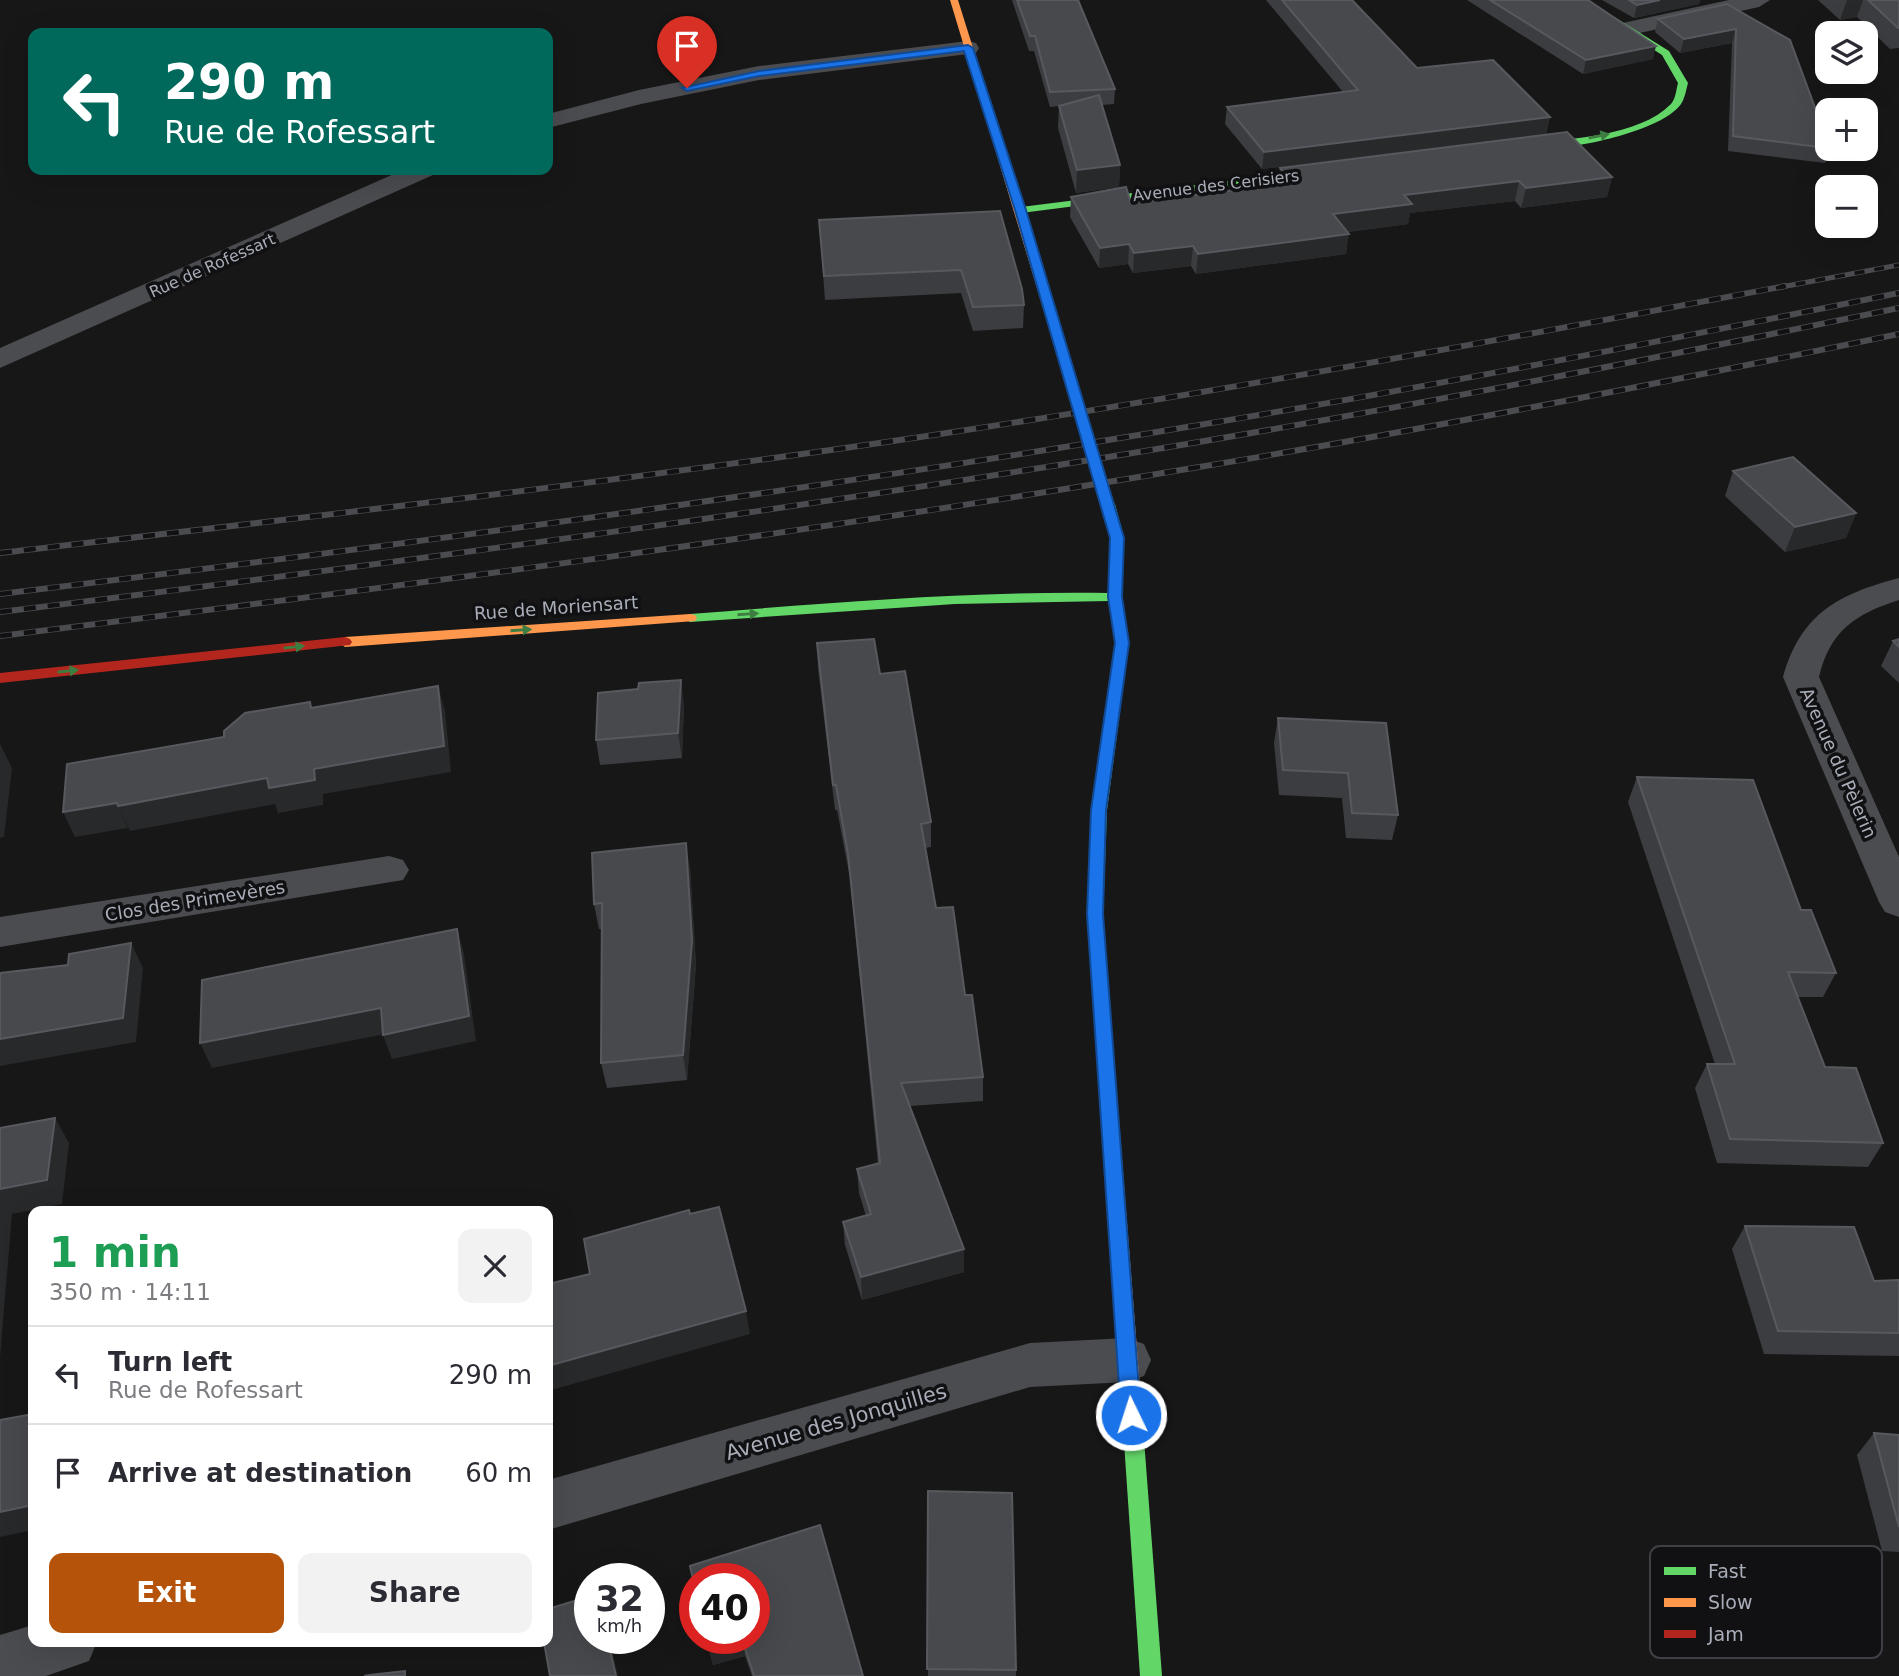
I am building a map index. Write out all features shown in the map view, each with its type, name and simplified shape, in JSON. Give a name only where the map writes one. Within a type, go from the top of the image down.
[{"type":"street","points":[[954,0],[1021,210],[1117,538],[1115,597],[1122,643],[1099,810],[1095,914],[1151,1676]]},
{"type":"street","points":[[1500,150],[1627,131],[1666,115],[1680,97],[1682,76],[1671,57],[1581,0]]},
{"type":"street","points":[[1626,29],[1759,0]]},
{"type":"street","points":[[553,120],[639,97],[759,74],[968,48]]},
{"type":"street","name":"Avenue des Cerisiers","points":[[1021,210],[1350,169]]},
{"type":"street","name":"Rue de Rofessart","points":[[0,359],[413,175]]},
{"type":"street","name":"Avenue du Pèlerin","points":[[1899,589],[1864,598],[1825,624],[1805,652],[1801,677],[1899,902]]},
{"type":"street","name":"Rue de Moriensart","points":[[0,678],[355,641],[940,600],[1051,595],[1115,597]]},
{"type":"street","name":"Clos des Primevères","points":[[0,932],[389,870]]},
{"type":"street","name":"Avenue des Jonquilles","points":[[553,1504],[1030,1365],[1127,1360]]},
{"type":"street","points":[[0,1662],[52,1647]]},
{"type":"building","points":[[1017,0],[1078,0],[1115,89],[1050,92],[1035,36],[1030,36]]},
{"type":"building","points":[[1282,0],[1352,0],[1417,68],[1493,60],[1550,117],[1264,152],[1227,107],[1358,90]]},
{"type":"building","points":[[1490,0],[1588,0],[1656,46],[1586,60]]},
{"type":"building","points":[[1629,0],[1660,0],[1637,5]]},
{"type":"building","points":[[1868,0],[1899,0],[1899,28],[1898,28]]},
{"type":"building","points":[[1727,4],[1790,40],[1815,108],[1815,146],[1733,136],[1736,29],[1684,39],[1658,19]]},
{"type":"building","points":[[1099,95],[1120,165],[1077,170],[1059,106]]},
{"type":"building","points":[[1567,132],[1612,177],[1526,188],[1519,181],[1404,195],[1412,204],[1333,214],[1349,234],[1198,254],[1193,246],[1134,253],[1129,244],[1100,248],[1071,197],[1126,187],[1131,203],[1291,183],[1280,168]]},
{"type":"building","points":[[1000,211],[1024,305],[973,307],[961,270],[824,276],[819,220]]},
{"type":"building","points":[[1793,457],[1856,513],[1795,527],[1733,471]]},
{"type":"building","points":[[874,639],[880,674],[905,671],[931,822],[921,824],[936,908],[953,907],[965,995],[972,995],[983,1077],[901,1083],[964,1249],[861,1277],[843,1222],[871,1214],[857,1169],[880,1163],[848,854],[836,785],[833,785],[817,643]]},
{"type":"building","points":[[681,680],[678,733],[596,740],[598,693],[638,689],[639,683]]},
{"type":"building","points":[[438,686],[444,746],[314,769],[315,780],[269,788],[267,778],[118,806],[117,803],[63,812],[67,764],[224,737],[224,731],[245,713],[310,702],[311,708]]},
{"type":"building","points":[[1278,718],[1386,723],[1398,815],[1352,813],[1348,773],[1283,770]]},
{"type":"building","points":[[1637,777],[1753,780],[1801,910],[1811,910],[1836,973],[1788,972],[1825,1067],[1856,1068],[1883,1143],[1730,1139],[1707,1064],[1735,1064]]},
{"type":"building","points":[[686,843],[692,940],[683,1055],[601,1063],[602,903],[594,904],[592,853]]},
{"type":"building","points":[[457,929],[469,1016],[383,1035],[381,1008],[200,1043],[202,980]]},
{"type":"building","points":[[131,943],[123,1018],[0,1039],[0,973],[68,965],[69,954]]},
{"type":"building","points":[[55,1118],[47,1180],[0,1189],[0,1128]]},
{"type":"building","points":[[719,1207],[746,1311],[553,1365],[553,1283],[590,1274],[584,1239],[689,1210],[690,1214]]},
{"type":"building","points":[[1745,1226],[1854,1227],[1874,1281],[1899,1280],[1899,1333],[1778,1331]]},
{"type":"building","points":[[28,1415],[28,1506],[0,1512],[0,1420]]},
{"type":"building","points":[[1874,1433],[1899,1435],[1899,1527]]},
{"type":"building","points":[[928,1491],[1012,1493],[1016,1670],[927,1669]]},
{"type":"building","points":[[820,1525],[863,1676],[754,1676],[747,1654],[770,1654],[770,1563],[700,1563]]},
{"type":"building","points":[[574,1601],[574,1654],[611,1654],[616,1676],[550,1676],[545,1647],[553,1647],[553,1607]]},
{"type":"building","points":[[405,1671],[405,1676],[364,1676],[369,1675]]},
{"type":"railway","points":[[1776,288],[1899,265]]},
{"type":"railway","points":[[0,553],[580,484],[927,436],[1357,365],[1785,286]]},
{"type":"railway","points":[[0,594],[594,517],[1039,451],[1454,380],[1899,293]]},
{"type":"railway","points":[[0,612],[595,534],[1039,468],[1454,396],[1899,308]]},
{"type":"railway","points":[[0,636],[595,559],[1039,493],[1454,422],[1899,334]]},
{"type":"traffic: fast","points":[[1523,147],[1582,140],[1625,131],[1663,115],[1678,100],[1683,83],[1666,53],[1581,0]]},
{"type":"traffic: fast","points":[[1021,210],[1331,171]]},
{"type":"traffic: fast","points":[[1075,394],[1108,504]]},
{"type":"traffic: fast","points":[[1095,918],[1099,810],[1122,643],[1115,597],[1117,538],[1108,504]]},
{"type":"traffic: fast","points":[[690,618],[955,599],[1115,597]]},
{"type":"traffic: fast","points":[[1132,1413],[1151,1676]]},
{"type":"traffic: slow","points":[[954,0],[1075,394]]},
{"type":"traffic: slow","points":[[345,642],[690,618]]},
{"type":"traffic: slow","points":[[1095,918],[1132,1413]]},
{"type":"traffic: jam","points":[[0,678],[345,642]]},
{"type":"route","points":[[687,88],[759,74],[968,48],[1021,210],[1117,538],[1115,597],[1122,643],[1099,810],[1095,914],[1131,1415]]}]
